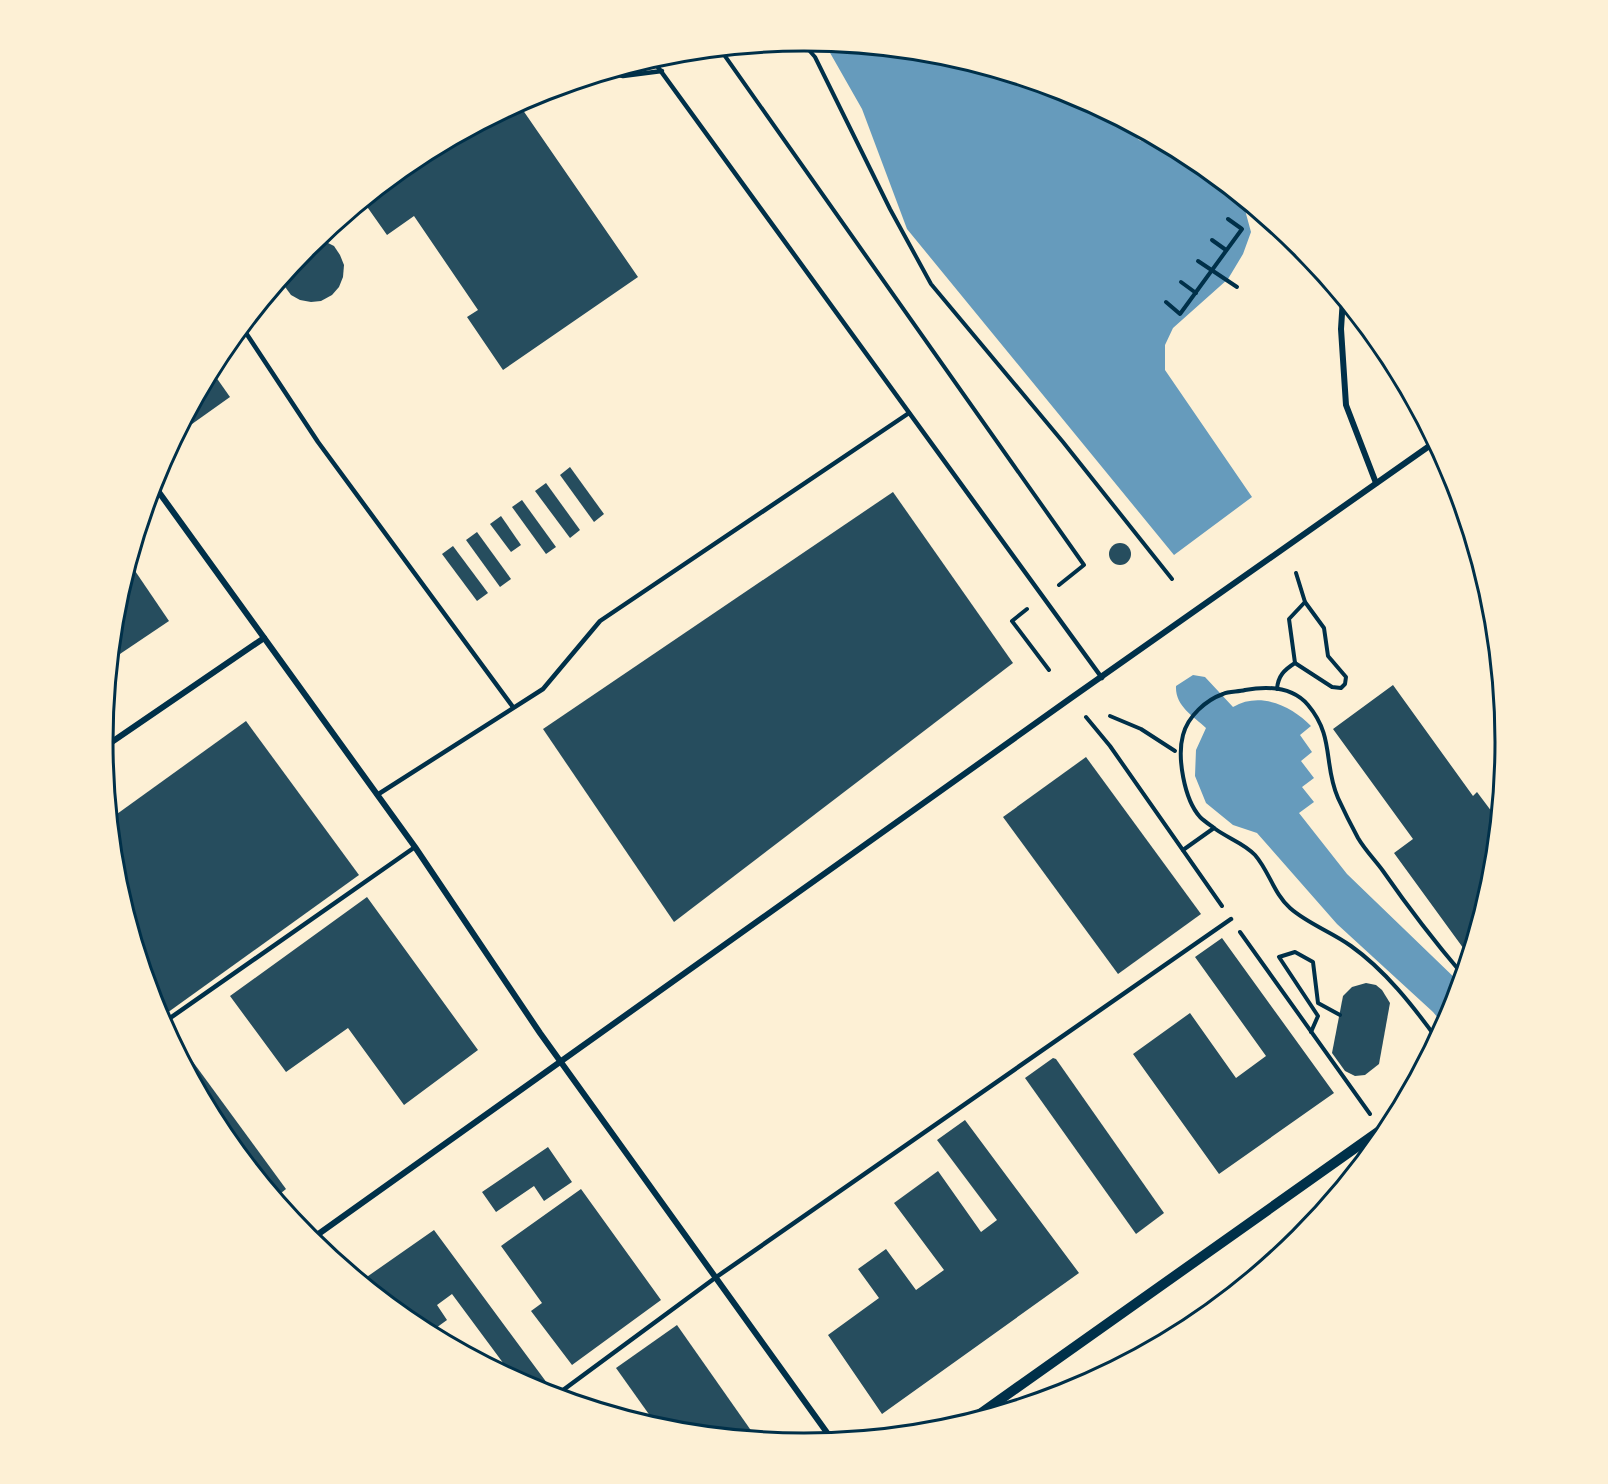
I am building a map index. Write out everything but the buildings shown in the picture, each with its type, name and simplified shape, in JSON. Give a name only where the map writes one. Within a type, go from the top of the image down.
[{"type":"street","points":[[1342,309],[1341,329],[1346,405],[1376,483]]},
{"type":"street","points":[[318,1234],[1429,447]]},
{"type":"street","points":[[160,494],[415,847],[561,1062],[827,1432]]},
{"type":"street","points":[[113,741],[264,638]]},
{"type":"street","points":[[990,1407],[1371,1137]]},
{"type":"lane","points":[[658,67],[1102,678]]},
{"type":"lane","points":[[622,76],[662,71]]},
{"type":"lane","points":[[247,334],[318,442],[513,707]]},
{"type":"lane","points":[[377,795],[543,689],[600,621],[909,412]]},
{"type":"lane","points":[[171,1017],[415,847]]},
{"type":"lane","points":[[564,1389],[715,1278],[1231,919]]},
{"type":"path","points":[[810,51],[815,57],[890,209],[931,284],[1063,442],[1172,579]]},
{"type":"path","points":[[725,56],[1084,565],[1059,585]]},
{"type":"path","points":[[1166,302],[1180,314],[1196,293],[1242,230],[1228,219]]},
{"type":"path","points":[[1212,240],[1226,250]]},
{"type":"path","points":[[1198,261],[1237,287]]},
{"type":"path","points":[[1181,282],[1196,293]]},
{"type":"path","points":[[1296,573],[1305,602],[1324,628],[1328,656],[1346,677],[1345,684],[1341,688],[1332,687],[1295,663],[1289,619],[1305,602]]},
{"type":"path","points":[[1028,609],[1012,621],[1049,670]]},
{"type":"path","points":[[1277,689],[1284,670],[1295,663]]},
{"type":"path","points":[[1431,1031],[1405,996],[1354,947],[1316,927],[1290,908],[1281,899],[1257,857],[1201,818],[1185,784],[1182,765],[1183,734],[1200,708],[1212,698],[1225,692],[1260,687],[1277,689],[1299,696],[1316,716],[1326,736],[1330,773],[1337,795],[1359,840],[1401,898],[1457,967]]},
{"type":"path","points":[[1110,716],[1141,729],[1175,751]]},
{"type":"path","points":[[1183,850],[1214,828]]},
{"type":"path","points":[[1311,1033],[1318,1016],[1279,957],[1295,952],[1313,962],[1318,1003],[1340,1015]]},
{"type":"water","points":[[829,52],[894,57],[939,64],[1026,88],[1068,104],[1110,122],[1150,144],[1188,167],[1245,210],[1251,232],[1243,254],[1228,279],[1173,328],[1165,345],[1165,370],[1252,497],[1174,555],[907,229],[862,109]]},
{"type":"water","points":[[1193,675],[1205,677],[1233,707],[1254,700],[1275,703],[1295,712],[1311,726],[1300,735],[1312,752],[1301,761],[1314,778],[1302,787],[1314,802],[1299,813],[1347,874],[1453,976],[1437,1017],[1337,924],[1257,833],[1233,825],[1206,803],[1195,776],[1196,750],[1206,728],[1182,705],[1176,693],[1176,686]]}]
